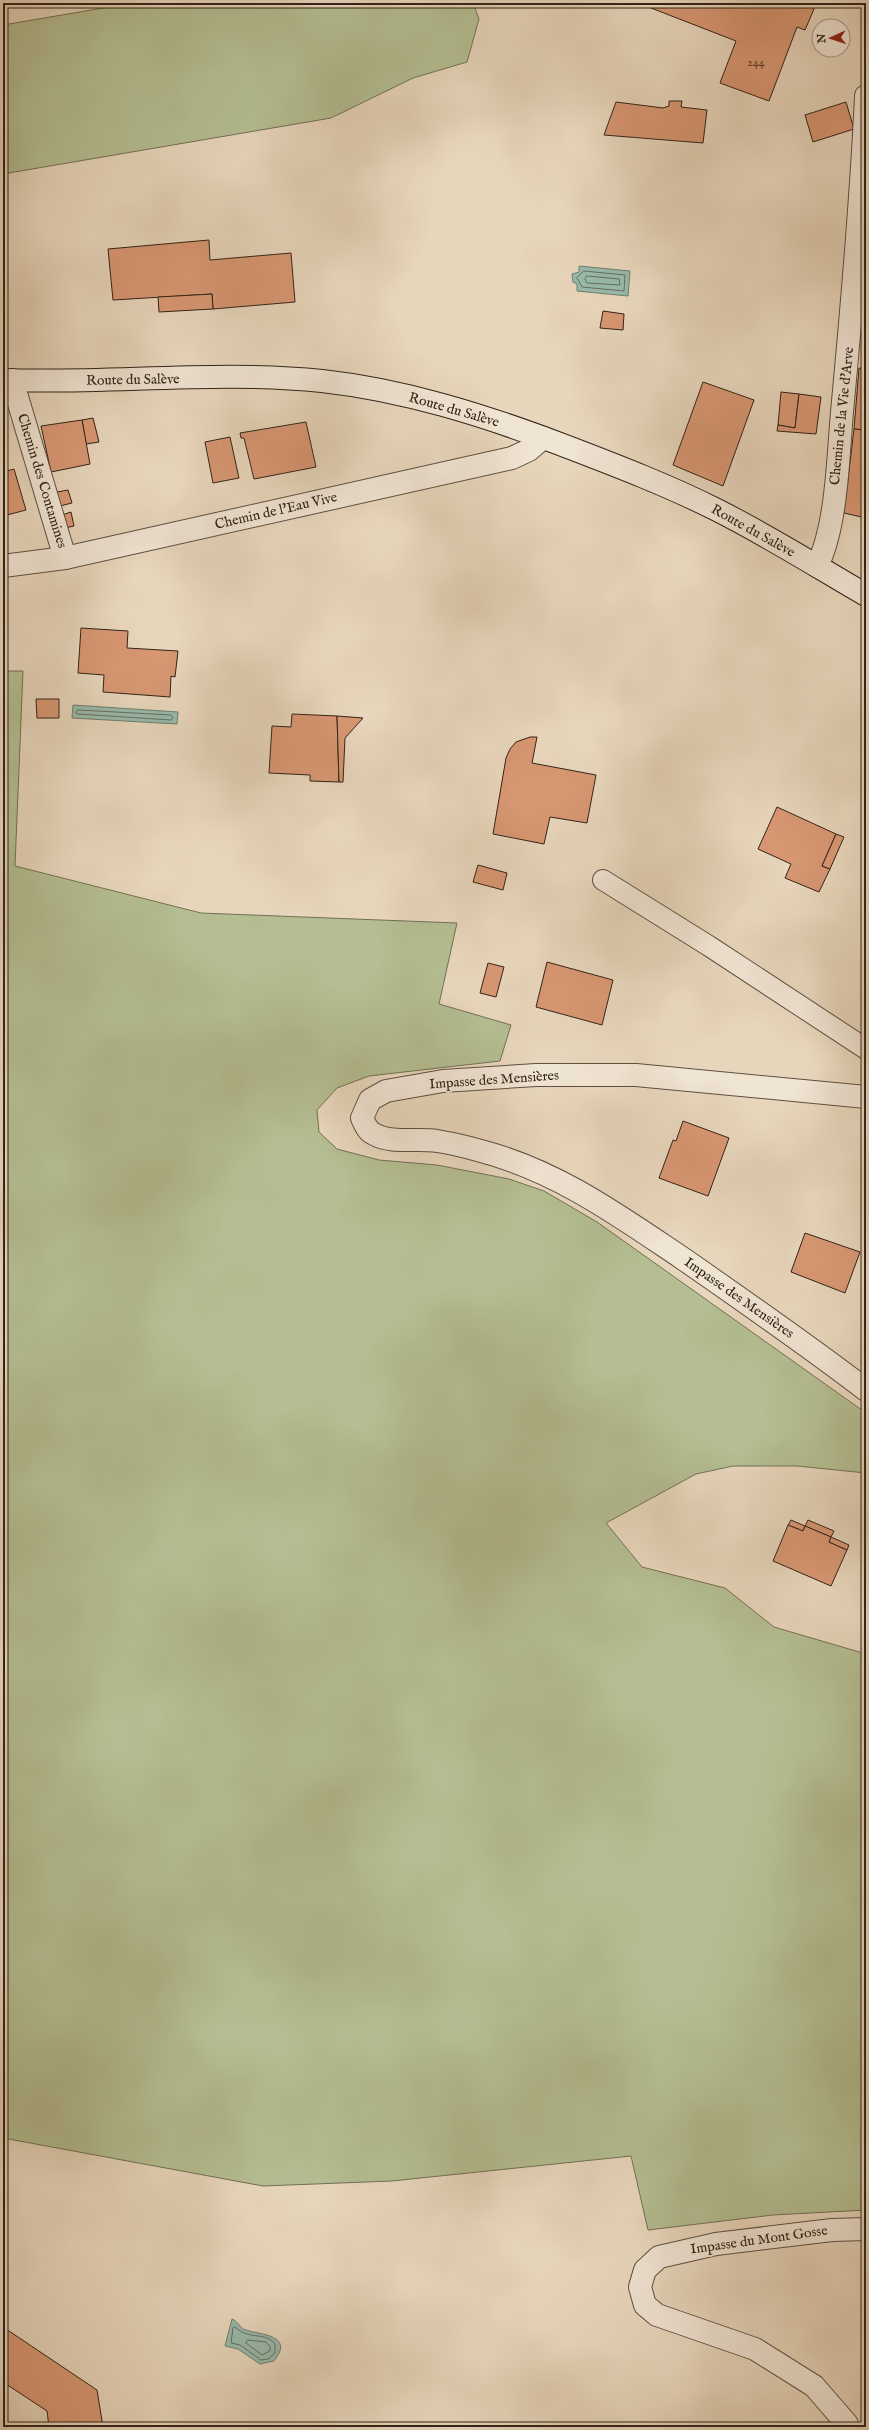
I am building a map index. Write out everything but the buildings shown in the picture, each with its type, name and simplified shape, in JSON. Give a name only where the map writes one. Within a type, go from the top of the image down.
[{"type":"street","name":"Chemin de la Vie d'Arve","points":[[817,566],[828,538],[837,474],[859,233],[866,96]]},
{"type":"street","name":"Route du Salève","points":[[7,380],[105,381],[234,378],[322,381],[370,388],[428,401],[486,417],[661,484],[714,508],[866,595]]},
{"type":"street","name":"Chemin des Contamines","points":[[7,380],[65,558]]},
{"type":"street","name":"Chemin de l'Eau Vive","points":[[3,566],[65,558],[512,458],[529,450],[543,438]]},
{"type":"street","name":"Impasse des Mensières","points":[[866,1097],[636,1075],[536,1075],[443,1081],[386,1091],[370,1100],[362,1118],[367,1128],[374,1134],[387,1138],[438,1141],[480,1150],[525,1164],[573,1187],[723,1286],[821,1355],[866,1390]]},
{"type":"street","name":"Impasse du Mont Gosse","points":[[847,2424],[814,2386],[755,2349],[657,2315],[645,2305],[640,2287],[645,2270],[659,2257],[716,2244],[832,2230],[866,2229]]},
{"type":"lane","points":[[603,880],[692,934],[866,1050]]},
{"type":"shaded area","points":[[108,3],[473,3],[479,19],[467,62],[413,78],[331,118],[3,174],[3,25],[109,7]]},
{"type":"shaded area","points":[[3,671],[23,671],[15,866],[201,913],[457,923],[439,1004],[511,1025],[500,1061],[369,1076],[337,1088],[317,1110],[319,1132],[337,1149],[379,1160],[437,1165],[509,1179],[544,1191],[597,1222],[866,1413],[866,1473],[797,1466],[733,1466],[696,1474],[606,1523],[642,1567],[725,1588],[774,1627],[866,1654],[866,2210],[773,2215],[648,2230],[631,2156],[392,2181],[263,2186],[3,2138]]},
{"type":"water","points":[[579,266],[630,271],[628,296],[577,291],[577,284],[573,282],[572,274],[579,272]]},
{"type":"water","points":[[73,705],[178,712],[177,724],[72,718]]},
{"type":"water","points":[[232,2319],[244,2329],[267,2335],[278,2341],[281,2346],[274,2361],[260,2364],[238,2349],[225,2346]]}]
